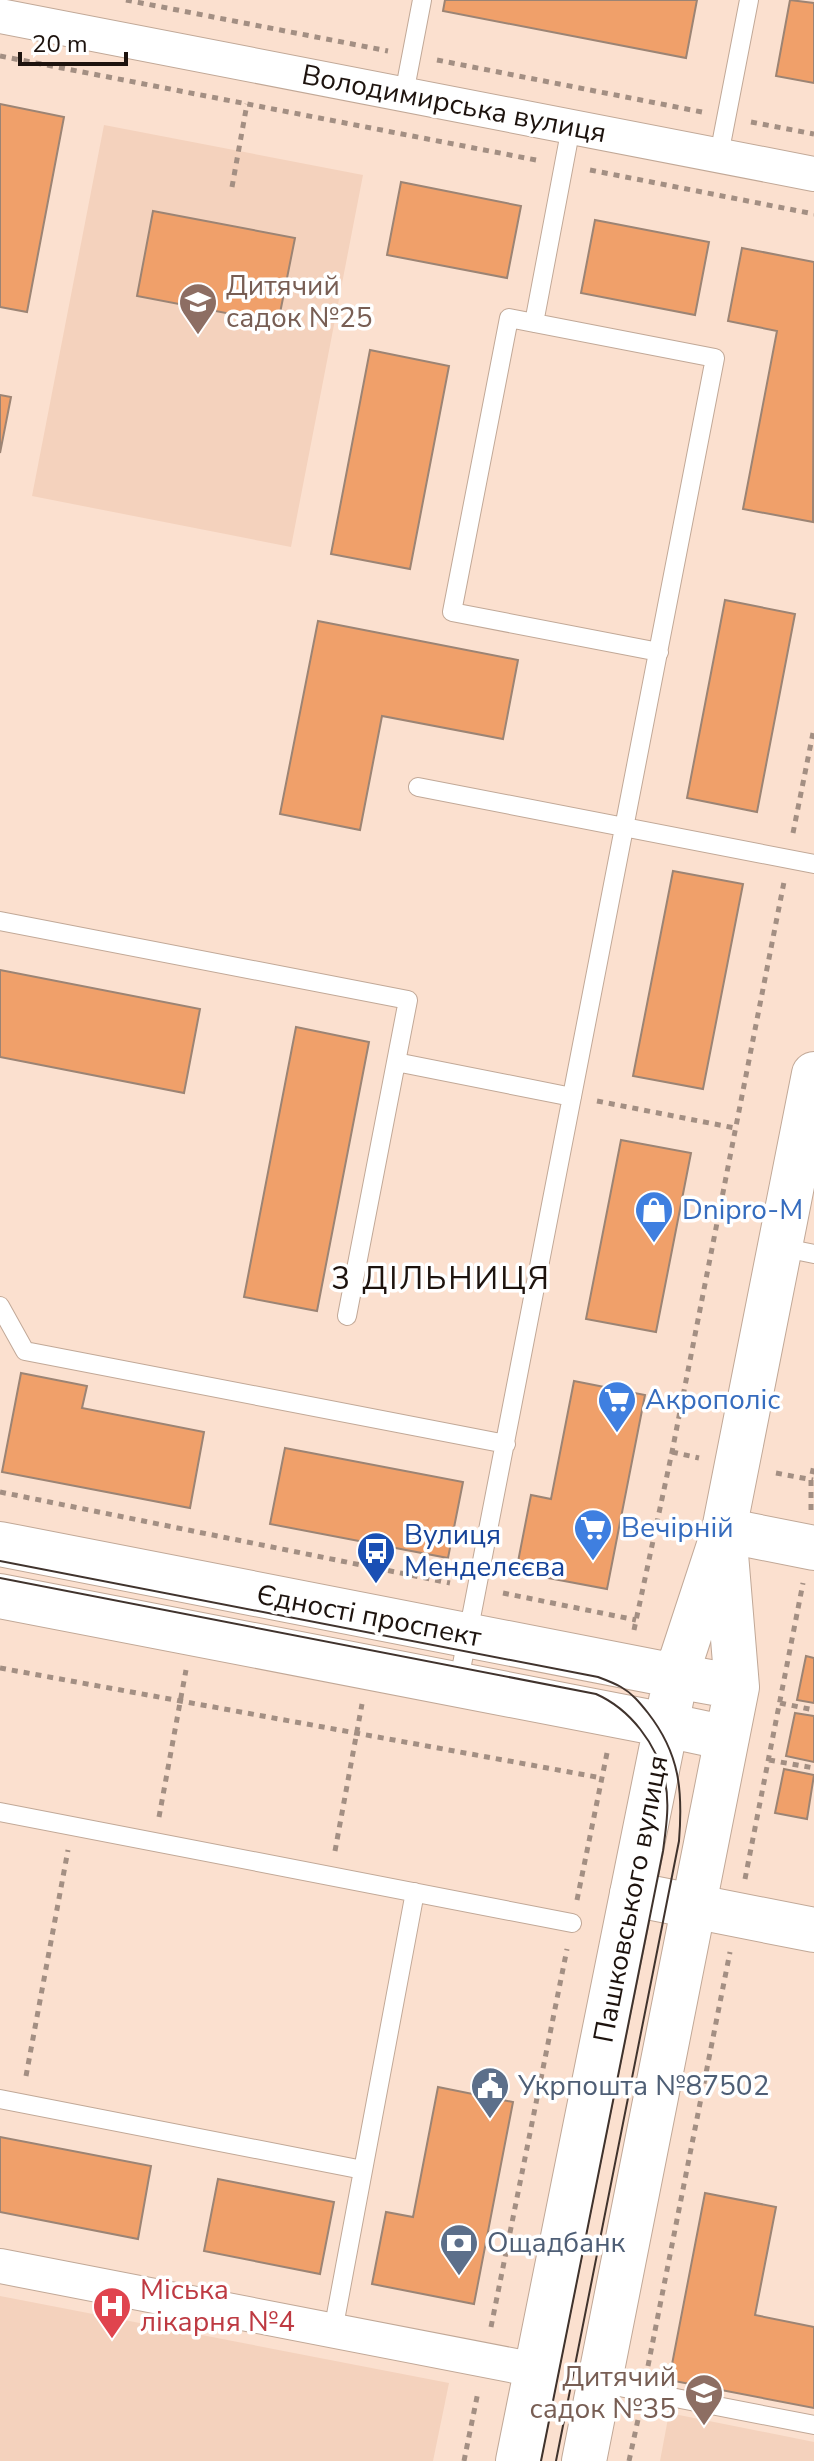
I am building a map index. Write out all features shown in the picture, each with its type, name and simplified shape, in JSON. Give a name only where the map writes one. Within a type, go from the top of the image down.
[{"type":"street","name":"Володимирська вулиця","points":[[0,16],[814,174]]},
{"type":"street","name":"Пашковського вулиця","points":[[518,2461],[676,1676],[724,1530],[797,1251],[814,1074]]},
{"type":"street","name":"Пашковського вулиця","points":[[584,2461],[737,1687],[724,1530]]},
{"type":"street","points":[[724,1530],[812,1548]]},
{"type":"street","name":"Єдності проспект","points":[[0,1544],[737,1687]]},
{"type":"street","name":"Єдності проспект","points":[[0,1596],[727,1738]]},
{"type":"street","points":[[632,1894],[814,1930]]},
{"type":"street","points":[[0,2266],[599,2383]]},
{"type":"lane","points":[[404,94],[422,0]]},
{"type":"lane","points":[[719,155],[749,0]]},
{"type":"lane","points":[[534,323],[571,127]]},
{"type":"lane","points":[[458,1685],[506,1444],[572,1097],[659,652],[715,358],[509,318],[452,612],[659,652]]},
{"type":"lane","points":[[418,787],[814,864]]},
{"type":"lane","points":[[0,921],[408,1000],[347,1316]]},
{"type":"lane","points":[[396,1062],[572,1097]]},
{"type":"lane","points":[[0,1306],[25,1351],[506,1444]]},
{"type":"lane","points":[[0,1812],[572,1923]]},
{"type":"lane","points":[[333,2331],[415,1892]]},
{"type":"lane","points":[[0,2099],[363,2170]]},
{"type":"lane","points":[[599,2383],[814,2425]]},
{"type":"path","points":[[126,0],[814,134]]},
{"type":"path","points":[[0,56],[814,214]]},
{"type":"path","points":[[232,187],[247,104]]},
{"type":"path","points":[[0,1492],[636,1620],[672,1452],[814,728]]},
{"type":"path","points":[[572,1097],[735,1128]]},
{"type":"path","points":[[814,1465],[811,1479],[814,1480]]},
{"type":"path","points":[[629,2461],[812,1548]]},
{"type":"path","points":[[154,1842],[192,1633]]},
{"type":"path","points":[[0,1668],[602,1778],[464,2461]]},
{"type":"path","points":[[330,1876],[369,1668]]},
{"type":"path","points":[[779,1703],[814,1710]]},
{"type":"path","points":[[769,1760],[814,1768]]},
{"type":"path","points":[[21,2103],[73,1826]]},
{"type":"shaded area","name":"Дитячий садок №25","points":[[104,125],[363,175],[291,547],[32,496]]},
{"type":"shaded area","name":"Міська лікарня №4","points":[[0,2296],[449,2383],[433,2461],[0,2461]]},
{"type":"shaded area","name":"Дитячий садок №35","points":[[669,2413],[814,2442],[814,2461],[660,2461]]},
{"type":"building","points":[[445,0],[697,0],[686,58],[443,11]]},
{"type":"building","points":[[790,0],[814,3],[814,83],[776,76]]},
{"type":"building","points":[[0,104],[64,117],[27,312],[0,307]]},
{"type":"building","points":[[401,182],[521,206],[507,278],[387,255]]},
{"type":"building","points":[[153,211],[295,238],[278,323],[137,296]]},
{"type":"building","points":[[595,220],[709,242],[695,315],[581,293]]},
{"type":"building","points":[[742,248],[814,262],[813,522],[743,509],[777,331],[728,321]]},
{"type":"building","points":[[370,350],[449,366],[410,569],[331,554]]},
{"type":"building","points":[[0,395],[11,397],[0,453]]},
{"type":"building","points":[[725,600],[795,614],[757,812],[687,798]]},
{"type":"building","points":[[318,621],[518,660],[503,739],[382,716],[360,830],[280,814]]},
{"type":"building","points":[[673,871],[743,884],[703,1089],[633,1076]]},
{"type":"building","points":[[0,970],[200,1009],[184,1093],[0,1057]]},
{"type":"building","points":[[296,1027],[369,1042],[317,1311],[244,1297]]},
{"type":"building","points":[[621,1140],[691,1153],[656,1332],[586,1319]]},
{"type":"building","points":[[21,1373],[87,1386],[82,1408],[204,1432],[190,1508],[2,1472]]},
{"type":"building","points":[[574,1381],[645,1395],[607,1589],[516,1572],[531,1495],[551,1499]]},
{"type":"building","points":[[285,1448],[463,1482],[448,1558],[270,1524]]},
{"type":"building","points":[[806,1656],[814,1658],[814,1703],[797,1700]]},
{"type":"building","points":[[795,1713],[814,1716],[814,1762],[786,1756]]},
{"type":"building","points":[[784,1769],[814,1775],[807,1819],[775,1813]]},
{"type":"building","points":[[438,2087],[513,2102],[474,2304],[372,2284],[386,2212],[413,2217]]},
{"type":"building","points":[[0,2137],[151,2166],[138,2239],[0,2212]]},
{"type":"building","points":[[218,2179],[334,2202],[320,2274],[204,2251]]},
{"type":"building","points":[[705,2193],[776,2207],[755,2315],[814,2327],[814,2408],[669,2380]]},
{"type":"tram line","points":[[0,1561],[598,1677],[629,1692],[659,1728],[677,1774],[679,1841],[556,2461]]},
{"type":"tram line","points":[[0,1578],[596,1694],[631,1718],[649,1741],[661,1767],[666,1790],[663,1851],[541,2461]]},
{"type":"place","name":"Дитячий садок №25","points":[[198,336]]},
{"type":"place","name":"Dnipro-M","points":[[654,1244]]},
{"type":"place","name":"Акрополіс","points":[[617,1434]]},
{"type":"place","name":"Вечірній","points":[[593,1562]]},
{"type":"place","name":"Вулиця Менделєєва","points":[[376,1585]]},
{"type":"place","name":"Укрпошта №87502","points":[[490,2120]]},
{"type":"place","name":"Ощадбанк","points":[[459,2277]]},
{"type":"place","name":"Міська лікарня №4","points":[[112,2340]]},
{"type":"place","name":"Дитячий садок №35","points":[[704,2427]]},
{"type":"district","name":"3 ДІЛЬНИЦЯ","points":[[441,1278]]}]
